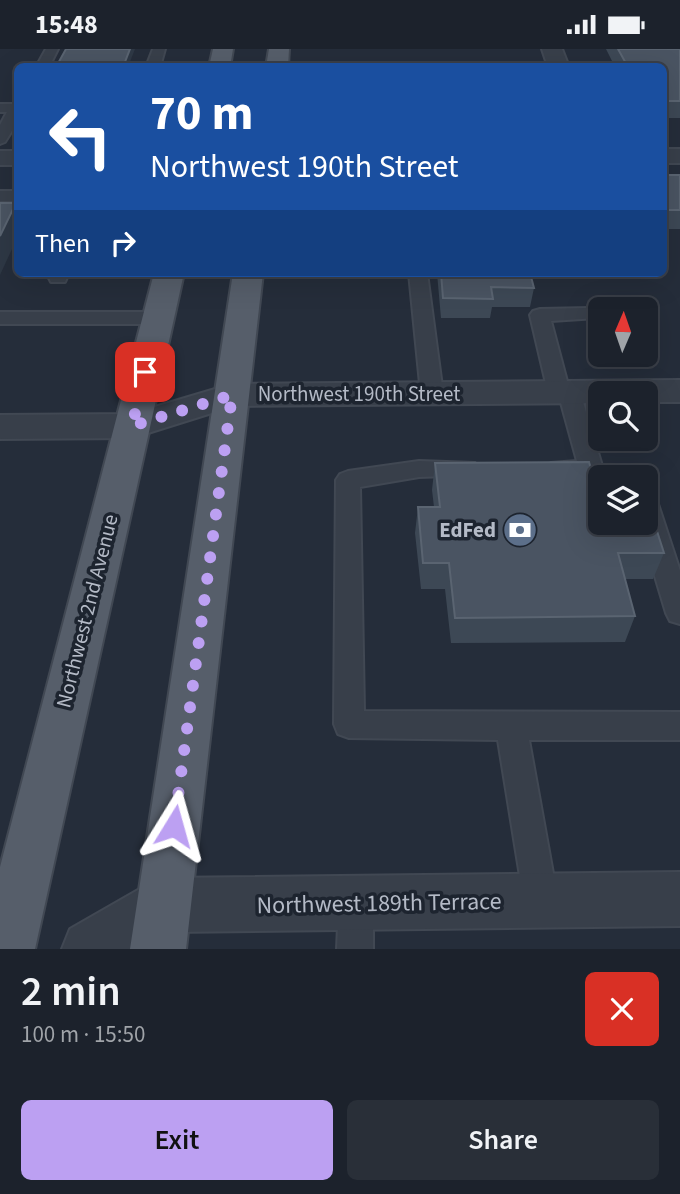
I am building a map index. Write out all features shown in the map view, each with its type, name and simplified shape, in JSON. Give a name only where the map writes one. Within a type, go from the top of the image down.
[{"type":"main road","name":"Northwest 2nd Avenue","points":[[6,949],[168,277]]},
{"type":"main road","points":[[161,927],[247,277]]},
{"type":"street","name":"Northwest 190th Street","points":[[0,427],[132,426],[232,395],[680,391]]},
{"type":"street","name":"Northwest 189th Terrace","points":[[161,927],[355,926],[541,901],[680,899]]},
{"type":"street","points":[[90,949],[161,927]]},
{"type":"lane","points":[[0,139],[13,111]]},
{"type":"lane","points":[[418,277],[432,394]]},
{"type":"lane","points":[[588,314],[540,315],[564,392],[596,465]]},
{"type":"lane","points":[[0,318],[158,318]]},
{"type":"lane","points":[[498,469],[419,469],[348,480],[349,724],[680,726]]},
{"type":"lane","points":[[538,469],[588,472]]},
{"type":"lane","points":[[656,535],[680,613]]},
{"type":"lane","points":[[511,726],[541,901]]},
{"type":"building","points":[[66,49],[130,49],[125,63],[58,63]]},
{"type":"building","points":[[618,49],[680,49],[680,101],[667,101],[667,63],[626,63]]},
{"type":"building","points":[[667,175],[680,175],[680,210],[668,210]]},
{"type":"building","points":[[0,203],[14,203],[14,207],[0,236]]},
{"type":"building","points":[[441,277],[531,277],[534,288],[491,287],[493,299],[443,298]]},
{"type":"building","points":[[589,462],[588,535],[658,534],[664,553],[618,553],[635,616],[455,618],[449,563],[423,563],[418,507],[440,507],[435,463]]},
{"type":"place","name":"EdFed","points":[[520,530]]},
{"type":"route","points":[[145,372],[132,426],[232,395],[174,826]]}]
